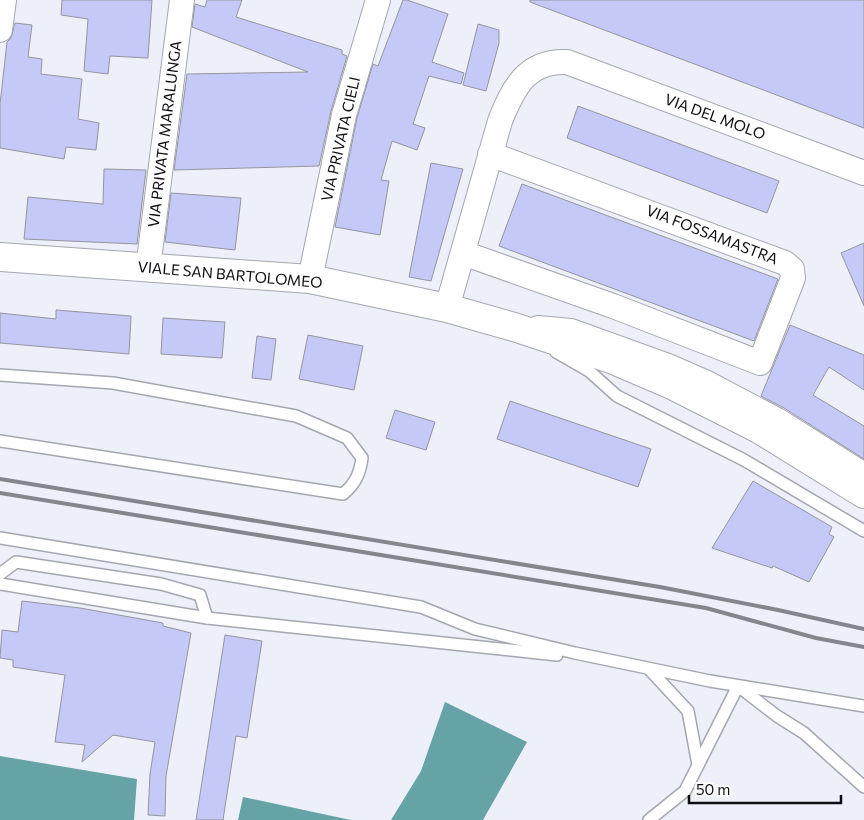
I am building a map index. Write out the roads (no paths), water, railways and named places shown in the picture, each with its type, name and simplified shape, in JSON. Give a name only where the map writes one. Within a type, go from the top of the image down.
[{"type":"main road","name":"VIALE SAN BARTOLOMEO","points":[[0,258],[310,279],[447,308],[514,327],[620,363],[674,386],[759,429],[864,494]]},
{"type":"street","points":[[0,30],[4,0]]},
{"type":"street","name":"VIA PRIVATA MARALUNGA","points":[[148,268],[182,0]]},
{"type":"street","name":"VIA PRIVATA CIELI","points":[[310,279],[344,115],[378,0]]},
{"type":"street","name":"VIA DEL MOLO","points":[[490,154],[509,99],[519,82],[544,64],[555,61],[566,62],[864,172]]},
{"type":"street","points":[[447,308],[490,154]]},
{"type":"street","name":"VIA FOSSAMASTRA","points":[[463,253],[613,306],[760,363],[793,278],[792,269],[785,263],[490,154]]},
{"type":"street","name":"VIALE SAN BARTOLOMEO","points":[[514,327],[571,331],[668,366],[707,383],[777,420],[864,476]]},
{"type":"lane","points":[[514,327],[589,371],[618,396],[744,460],[864,531]]},
{"type":"lane","points":[[0,375],[113,383],[296,416],[347,438],[362,458],[360,472],[350,488],[343,494],[0,441]]},
{"type":"lane","points":[[0,538],[421,607],[475,629],[649,669],[738,686],[864,706]]},
{"type":"lane","points":[[0,574],[16,562],[161,584],[200,595],[207,618]]},
{"type":"lane","points":[[0,584],[207,618],[614,661]]},
{"type":"lane","points":[[649,669],[688,711],[698,765]]},
{"type":"lane","points":[[648,820],[684,791],[738,686]]},
{"type":"lane","points":[[738,686],[777,716],[804,733],[864,787]]},
{"type":"water","points":[[445,702],[527,742],[483,820],[391,820],[421,771]]},
{"type":"water","points":[[0,756],[137,779],[134,820],[0,820]]},
{"type":"water","points":[[243,797],[346,819],[352,820],[238,820]]},
{"type":"railway","points":[[0,479],[660,587],[864,629]]},
{"type":"railway","points":[[0,493],[706,608],[816,638],[864,647]]}]
